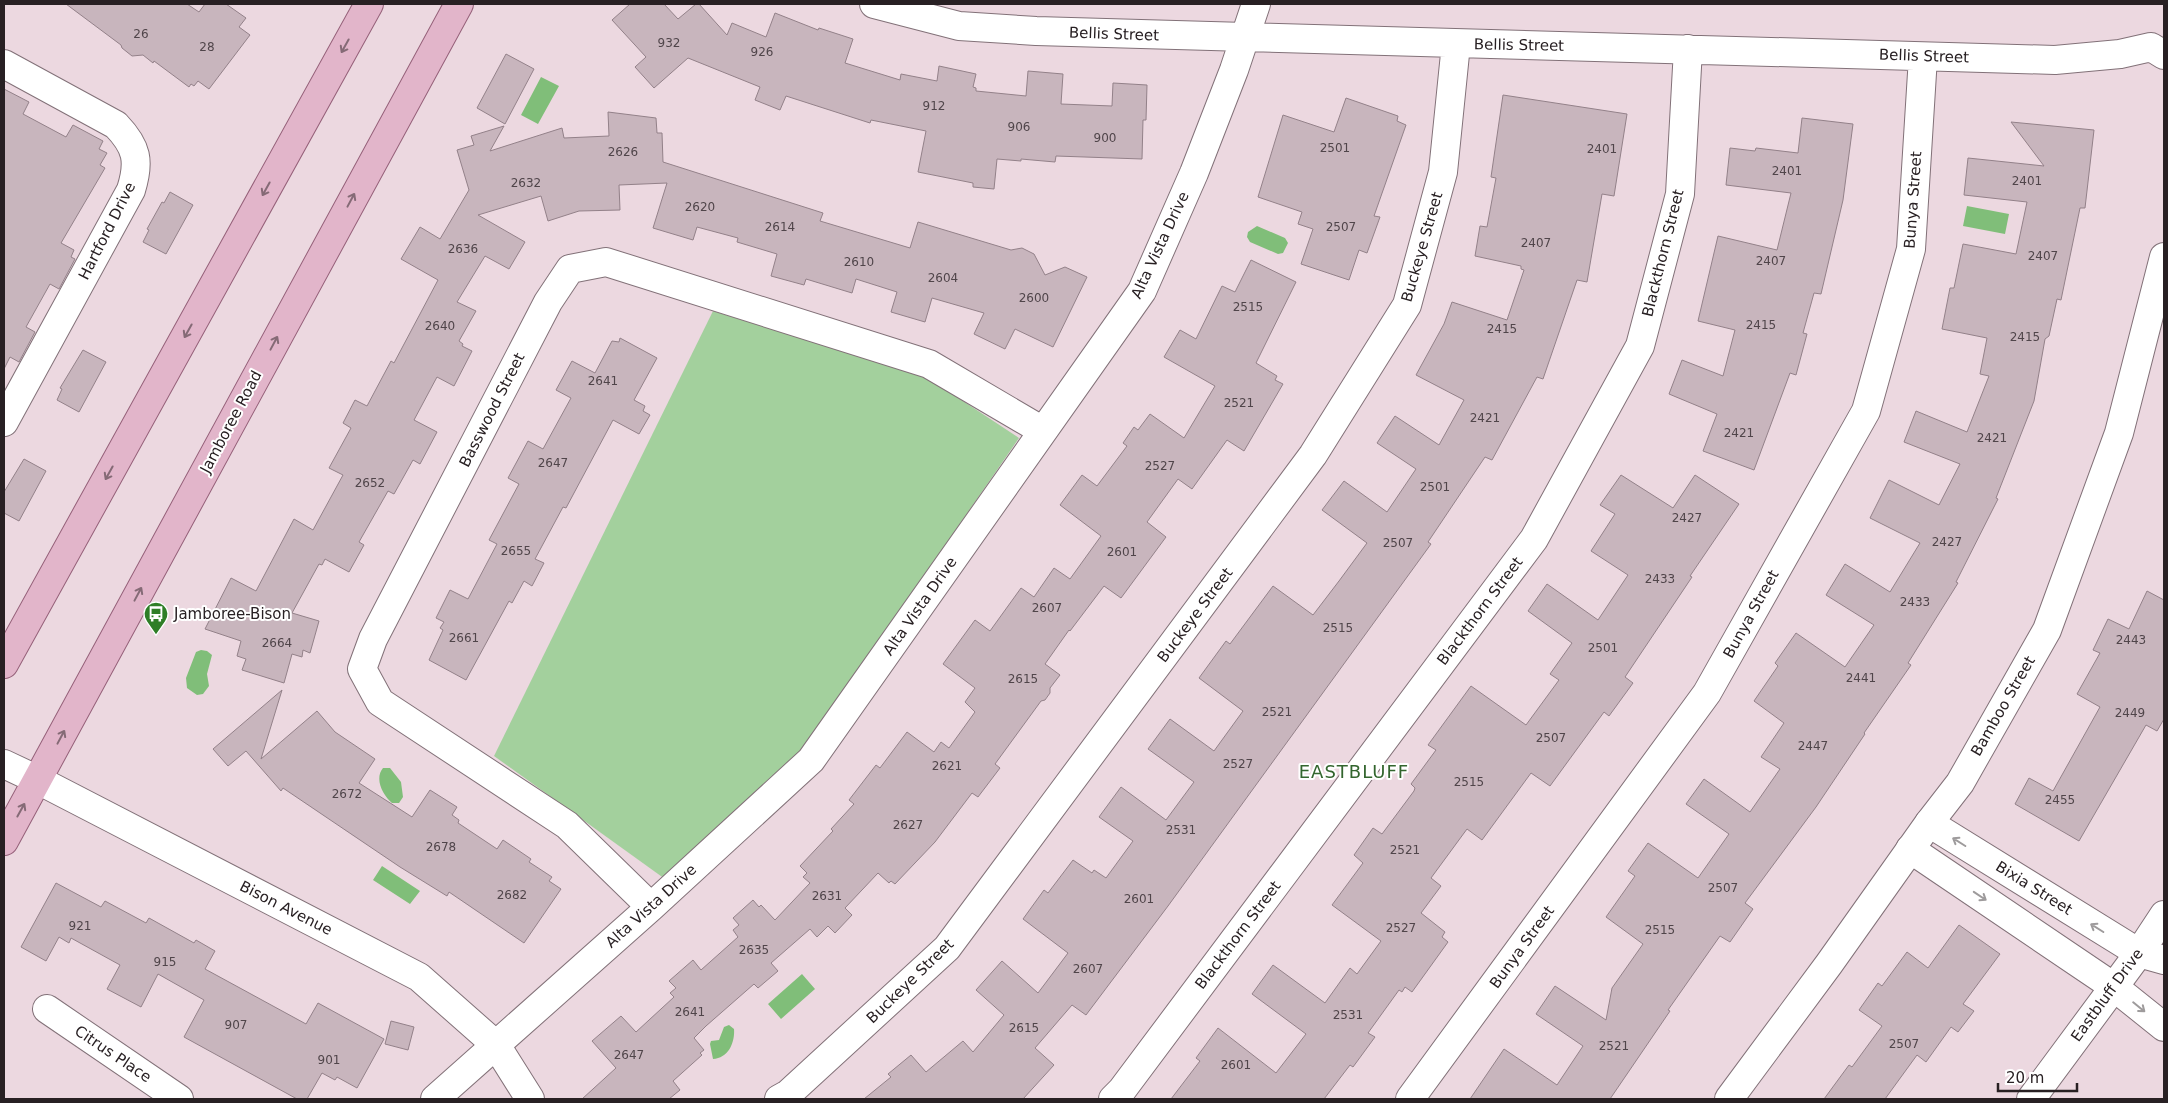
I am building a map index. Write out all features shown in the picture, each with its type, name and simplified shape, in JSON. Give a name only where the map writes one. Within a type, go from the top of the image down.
[{"type":"main road","points":[[4,664],[369,4]]},
{"type":"main road","name":"Jamboree Road","points":[[4,841],[459,4]]},
{"type":"street","name":"Bellis Street","points":[[874,4],[959,26],[1036,31],[2055,60],[2120,54],[2151,47],[2164,55]]},
{"type":"street","name":"Alta Vista Drive","points":[[435,1099],[651,907],[811,760],[1142,291],[1194,173],[1256,4]]},
{"type":"street","name":"Buckeye Street","points":[[779,1099],[788,1094],[948,948],[1313,455],[1407,305],[1443,172],[1456,44]]},
{"type":"street","name":"Blackthorn Street","points":[[1113,1099],[1122,1090],[1534,539],[1640,346],[1680,194],[1688,49]]},
{"type":"street","name":"Bunya Street","points":[[1410,1099],[1707,692],[1866,410],[1911,248],[1923,56]]},
{"type":"street","name":"Hartford Drive","points":[[4,64],[116,125],[128,138],[136,154],[136,173],[131,190],[4,422]]},
{"type":"street","name":"Bamboo Street","points":[[1729,1099],[1960,783],[2047,630],[2119,433],[2164,257]]},
{"type":"street","name":"Basswood Street","points":[[651,907],[567,825],[380,702],[362,669],[373,638],[543,311],[570,269],[606,262],[929,364],[1043,431]]},
{"type":"street","name":"Bison Avenue","points":[[4,764],[419,977],[496,1045],[530,1099]]},
{"type":"street","name":"Bixia Street","points":[[1929,823],[2152,956]]},
{"type":"street","points":[[1910,849],[2114,987],[2164,1027]]},
{"type":"street","name":"Eastbluff Drive","points":[[2031,1099],[2114,987],[2152,956],[2164,914]]},
{"type":"street","name":"Citrus Place","points":[[47,1009],[179,1099]]},
{"type":"shaded area","points":[[541,77],[559,86],[538,124],[521,115]]},
{"type":"shaded area","points":[[1967,206],[2009,214],[2005,234],[1963,226]]},
{"type":"shaded area","points":[[1257,226],[1285,238],[1288,243],[1283,253],[1278,254],[1250,242],[1247,237],[1248,232]]},
{"type":"shaded area","points":[[713,311],[925,376],[1019,438],[807,746],[665,879],[494,756]]},
{"type":"shaded area","points":[[201,650],[207,651],[212,655],[207,674],[209,686],[203,694],[197,695],[187,688],[186,678],[196,652]]},
{"type":"shaded area","points":[[383,768],[390,768],[401,782],[403,797],[399,803],[392,803],[381,787],[379,777]]},
{"type":"shaded area","points":[[382,866],[420,891],[410,904],[373,880]]},
{"type":"shaded area","points":[[802,974],[815,989],[781,1019],[768,1004]]},
{"type":"shaded area","points":[[729,1025],[734,1029],[732,1044],[723,1056],[713,1059],[711,1041],[719,1040],[724,1027]]},
{"type":"building","points":[[66,4],[187,4],[199,12],[205,4],[226,4],[246,18],[239,27],[250,35],[209,89],[198,81],[194,86],[191,84],[189,87],[143,55],[132,56],[121,45]]},
{"type":"building","points":[[630,4],[664,4],[678,19],[696,4],[699,4],[727,35],[732,23],[766,37],[775,13],[818,30],[819,28],[853,39],[845,63],[900,80],[901,74],[937,81],[939,66],[976,74],[973,87],[976,88],[976,91],[1026,96],[1028,71],[1063,74],[1061,104],[1112,106],[1113,83],[1147,85],[1146,120],[1143,120],[1142,159],[1056,156],[1055,162],[997,159],[994,189],[973,187],[973,183],[918,172],[926,131],[871,120],[870,123],[786,96],[780,110],[755,100],[760,87],[688,58],[654,88],[635,67],[646,57],[612,20]]},
{"type":"building","points":[[506,54],[534,69],[505,124],[477,108]]},
{"type":"building","points":[[4,89],[29,102],[23,114],[66,137],[73,125],[103,141],[99,149],[107,153],[100,165],[105,168],[61,243],[74,250],[71,257],[75,259],[59,289],[50,284],[26,327],[35,332],[19,362],[10,357],[4,369]]},
{"type":"building","points":[[1503,95],[1627,114],[1614,196],[1602,194],[1587,282],[1577,280],[1543,379],[1537,377],[1492,460],[1485,457],[1428,542],[1431,544],[1168,906],[1086,1015],[1072,1005],[1035,1048],[1054,1065],[1023,1099],[864,1099],[891,1077],[888,1074],[911,1055],[926,1072],[963,1041],[973,1052],[1004,1015],[976,990],[1002,961],[1038,993],[1068,953],[1023,919],[1044,890],[1048,893],[1073,860],[1092,873],[1094,870],[1106,878],[1133,841],[1099,817],[1121,787],[1166,820],[1194,782],[1148,749],[1170,719],[1214,751],[1243,711],[1199,678],[1226,641],[1230,644],[1273,586],[1313,615],[1339,581],[1367,543],[1322,510],[1344,481],[1387,512],[1416,469],[1377,443],[1395,416],[1439,445],[1464,400],[1416,375],[1444,324],[1452,302],[1507,320],[1524,270],[1521,269],[1521,266],[1475,256],[1480,226],[1487,227],[1496,178],[1491,177]]},
{"type":"building","points":[[1346,98],[1398,116],[1397,121],[1406,125],[1374,216],[1380,217],[1367,253],[1359,250],[1349,280],[1301,264],[1313,229],[1298,224],[1302,212],[1258,197],[1283,115],[1334,132]]},
{"type":"building","points":[[608,112],[656,118],[657,133],[662,133],[663,162],[823,213],[820,221],[910,248],[918,222],[1011,250],[1022,248],[1034,254],[1045,275],[1065,267],[1087,277],[1053,347],[1015,329],[1005,349],[974,334],[984,313],[932,298],[925,322],[891,312],[897,292],[856,279],[852,293],[806,279],[804,285],[771,276],[777,254],[737,242],[738,238],[697,227],[693,240],[653,228],[667,183],[619,185],[620,210],[579,211],[548,221],[541,196],[478,215],[525,242],[509,269],[485,256],[457,302],[476,311],[459,341],[463,344],[462,346],[472,351],[454,386],[437,377],[414,420],[437,432],[420,464],[413,460],[394,494],[388,491],[359,542],[364,545],[349,572],[325,559],[322,565],[319,564],[292,613],[319,621],[310,653],[303,650],[302,657],[292,654],[284,683],[242,670],[246,659],[237,656],[241,641],[205,629],[231,578],[256,591],[294,519],[313,530],[343,475],[329,468],[351,428],[343,423],[355,400],[367,406],[391,361],[394,363],[438,280],[401,259],[420,227],[440,239],[469,190],[457,150],[474,145],[471,136],[504,126],[490,151],[562,128],[564,138],[609,136]]},
{"type":"building","points":[[1802,118],[1853,124],[1843,200],[1821,294],[1814,293],[1803,333],[1807,334],[1796,375],[1790,373],[1754,470],[1703,451],[1717,414],[1669,394],[1682,360],[1723,376],[1735,330],[1698,321],[1718,236],[1777,250],[1791,193],[1726,185],[1730,148],[1755,151],[1756,148],[1798,153]]},
{"type":"building","points":[[2011,122],[2094,130],[2085,208],[2080,208],[2061,300],[2057,299],[2049,336],[2045,339],[2034,401],[1996,498],[1998,499],[1956,582],[1958,583],[1908,663],[1911,665],[1816,807],[1745,903],[1753,909],[1730,942],[1720,936],[1668,1010],[1670,1011],[1610,1099],[1470,1099],[1504,1049],[1557,1085],[1583,1046],[1536,1014],[1555,986],[1606,1020],[1612,988],[1643,944],[1606,917],[1635,876],[1628,871],[1648,843],[1698,878],[1729,834],[1686,804],[1704,779],[1750,812],[1780,769],[1761,757],[1784,723],[1754,701],[1778,666],[1775,663],[1796,633],[1845,667],[1874,625],[1826,595],[1845,564],[1890,592],[1920,543],[1870,518],[1889,480],[1939,505],[1960,464],[1904,442],[1916,411],[1967,432],[1989,376],[1980,374],[1987,338],[1942,329],[1950,288],[1954,288],[1963,244],[2016,254],[2027,202],[1964,195],[1968,158],[2044,166]]},
{"type":"building","points":[[170,192],[193,205],[166,254],[143,242],[149,230],[147,229],[162,202],[164,203]]},
{"type":"building","points":[[1251,260],[1296,282],[1256,363],[1277,376],[1275,380],[1283,384],[1244,451],[1227,440],[1192,489],[1178,479],[1147,522],[1166,537],[1121,598],[1104,586],[1069,630],[1045,664],[1060,675],[1050,688],[1050,693],[1045,700],[1041,701],[995,764],[1000,768],[978,797],[972,793],[935,842],[895,884],[891,881],[889,883],[878,873],[845,908],[852,915],[835,933],[828,926],[817,937],[810,929],[771,963],[778,971],[758,988],[754,984],[706,1026],[694,1038],[704,1050],[700,1053],[702,1055],[673,1081],[680,1090],[669,1099],[582,1099],[616,1068],[592,1041],[621,1016],[636,1032],[674,997],[670,993],[676,988],[669,981],[693,960],[701,970],[738,937],[733,930],[739,925],[733,918],[753,900],[759,907],[761,905],[775,920],[810,883],[803,877],[807,873],[800,866],[833,831],[831,829],[854,804],[849,800],[876,765],[880,768],[907,732],[934,752],[941,742],[949,748],[975,712],[965,702],[975,688],[943,664],[975,620],[990,631],[1021,588],[1034,597],[1054,568],[1070,579],[1101,536],[1060,505],[1082,475],[1097,486],[1127,446],[1123,443],[1134,427],[1138,430],[1150,414],[1184,438],[1215,386],[1164,357],[1180,330],[1196,339],[1222,286],[1235,292]]},
{"type":"building","points":[[620,338],[657,358],[634,400],[645,406],[643,411],[650,415],[639,434],[613,420],[566,508],[563,507],[535,559],[544,563],[532,586],[524,581],[512,603],[509,601],[466,680],[429,660],[443,630],[440,628],[444,622],[436,618],[450,590],[468,599],[497,544],[489,540],[519,484],[508,478],[528,441],[543,449],[571,398],[556,390],[572,361],[595,373],[612,341],[619,342]]},
{"type":"building","points":[[83,350],[106,362],[79,412],[57,400],[62,389],[60,388]]},
{"type":"building","points":[[24,459],[46,471],[19,521],[4,513],[4,492]]},
{"type":"building","points":[[1621,475],[1673,508],[1695,475],[1739,504],[1625,677],[1633,683],[1609,716],[1604,712],[1550,786],[1531,773],[1482,840],[1467,829],[1431,878],[1441,886],[1421,913],[1445,932],[1442,937],[1448,942],[1412,992],[1405,987],[1402,992],[1399,990],[1368,1033],[1375,1037],[1353,1067],[1350,1065],[1324,1099],[1171,1099],[1200,1061],[1196,1058],[1218,1028],[1276,1073],[1306,1034],[1252,994],[1273,965],[1325,1003],[1350,968],[1357,974],[1381,941],[1332,905],[1363,863],[1354,855],[1373,828],[1382,834],[1414,791],[1415,788],[1411,784],[1436,750],[1428,745],[1471,686],[1526,725],[1559,680],[1550,674],[1572,643],[1528,611],[1547,584],[1598,620],[1628,575],[1591,551],[1615,514],[1600,505]]},
{"type":"building","points":[[2147,591],[2164,600],[2164,719],[2157,731],[2146,725],[2079,841],[2015,804],[2029,778],[2053,791],[2100,707],[2077,694],[2100,653],[2093,650],[2108,619],[2129,629]]},
{"type":"building","points":[[282,690],[261,759],[317,711],[335,732],[375,759],[359,783],[412,817],[430,790],[457,807],[452,815],[459,820],[458,823],[497,849],[503,840],[531,859],[529,862],[552,877],[549,881],[561,889],[524,943],[449,892],[447,896],[400,867],[283,788],[281,791],[246,751],[228,766],[213,749]]},
{"type":"building","points":[[56,883],[101,907],[105,901],[146,923],[149,918],[194,943],[196,940],[215,951],[205,969],[306,1024],[318,1003],[384,1039],[357,1088],[337,1077],[335,1080],[322,1073],[307,1099],[297,1099],[184,1037],[204,1000],[158,974],[141,1007],[107,989],[120,965],[71,938],[69,943],[59,937],[46,961],[21,947]]},
{"type":"building","points":[[1959,925],[2000,954],[1963,1004],[1974,1011],[1958,1032],[1951,1027],[1926,1062],[1917,1055],[1885,1099],[1824,1099],[1849,1065],[1852,1067],[1882,1026],[1859,1010],[1878,983],[1882,986],[1907,952],[1928,968]]},
{"type":"building","points":[[391,1021],[414,1027],[408,1050],[385,1044]]},
{"type":"place","name":"Jamboree-Bison","points":[[156,635]]},
{"type":"district","name":"EASTBLUFF","points":[[1354,772]]}]
